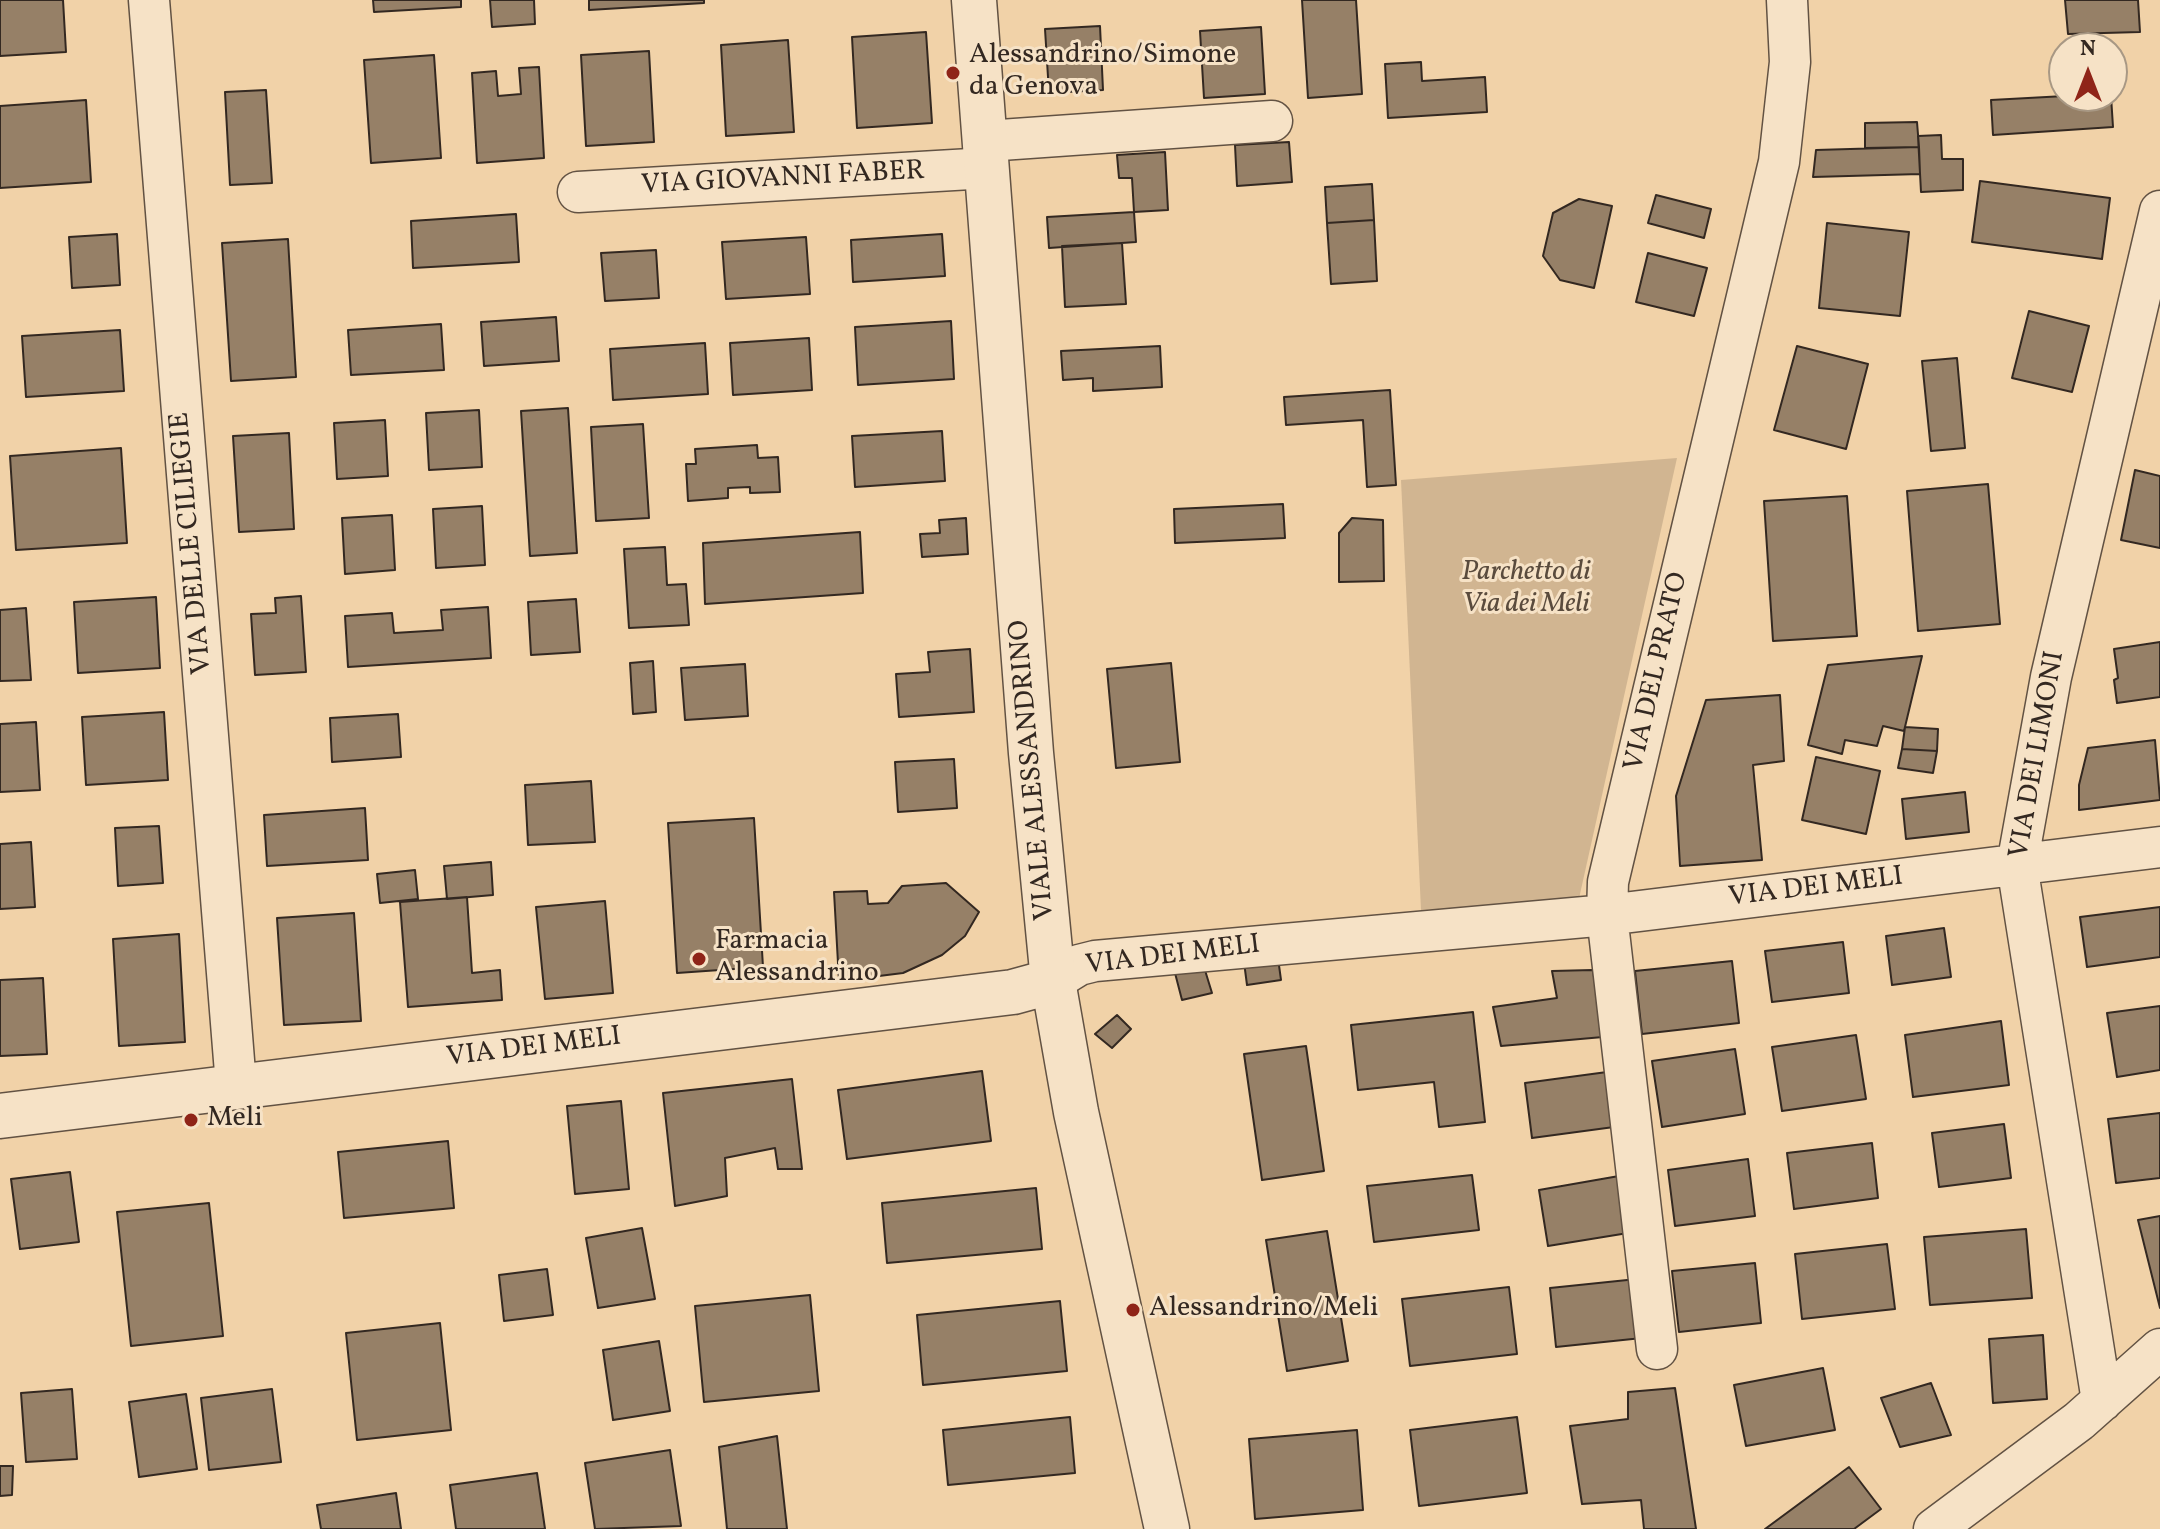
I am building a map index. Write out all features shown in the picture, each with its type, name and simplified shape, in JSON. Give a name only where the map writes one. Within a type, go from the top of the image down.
[{"type":"street","name":"VIA DELLE CILIEGIE","points":[[149,0],[236,1085]]},
{"type":"street","name":"VIALE ALESSANDRINO","points":[[974,0],[1031,753],[1053,981],[1076,1112],[1167,1529]]},
{"type":"street","name":"VIA DEL PRATO","points":[[1657,1349],[1607,915],[1608,882],[1779,162],[1788,86],[1787,0]]},
{"type":"street","name":"VIA GIOVANNI FABER","points":[[578,192],[987,154],[1272,121]]},
{"type":"street","name":"VIA DEI LIMONI","points":[[2102,1401],[2017,865],[2051,677],[2160,211]]},
{"type":"street","name":"VIA DEI MELI","points":[[0,1116],[1013,992],[1053,981],[1079,965],[1095,961],[1607,915],[2160,847]]},
{"type":"street","points":[[1934,1529],[2102,1401],[2160,1349]]},
{"type":"green space","name":"Parchetto di Via dei Meli","points":[[1677,458],[1578,903],[1421,910],[1401,480]]},
{"type":"building","points":[[0,0],[63,0],[66,52],[0,56]]},
{"type":"building","points":[[373,0],[461,0],[461,7],[374,12]]},
{"type":"building","points":[[490,0],[534,0],[535,24],[492,27]]},
{"type":"building","points":[[589,0],[704,0],[704,3],[589,10]]},
{"type":"building","points":[[1302,0],[1356,0],[1362,94],[1308,98]]},
{"type":"building","points":[[2065,0],[2138,0],[2140,32],[2068,32]]},
{"type":"building","points":[[1100,26],[1103,90],[1049,93],[1045,29]]},
{"type":"building","points":[[1261,27],[1265,94],[1204,98],[1200,31]]},
{"type":"building","points":[[926,32],[932,123],[857,128],[852,37]]},
{"type":"building","points":[[788,40],[794,132],[726,136],[721,45]]},
{"type":"building","points":[[649,51],[654,142],[586,146],[581,55]]},
{"type":"building","points":[[434,55],[441,158],[371,163],[364,60]]},
{"type":"building","points":[[1421,62],[1422,81],[1485,77],[1487,112],[1388,118],[1385,64]]},
{"type":"building","points":[[539,67],[544,158],[477,163],[472,73],[496,71],[498,96],[521,94],[519,68]]},
{"type":"building","points":[[266,90],[272,183],[230,185],[225,92]]},
{"type":"building","points":[[2048,97],[2048,112],[2112,112],[2113,127],[1993,135],[1991,100]]},
{"type":"building","points":[[86,100],[91,182],[0,188],[0,106]]},
{"type":"building","points":[[1917,122],[1919,147],[1865,148],[1865,123]]},
{"type":"building","points":[[1941,135],[1942,159],[1963,159],[1963,190],[1921,192],[1918,136]]},
{"type":"building","points":[[1289,142],[1292,182],[1237,186],[1235,145]]},
{"type":"building","points":[[1919,147],[1920,174],[1813,177],[1816,150]]},
{"type":"building","points":[[1165,152],[1168,210],[1134,212],[1132,178],[1119,178],[1117,155]]},
{"type":"building","points":[[1980,181],[2110,198],[2102,259],[1972,242]]},
{"type":"building","points":[[1372,184],[1374,220],[1327,223],[1325,187]]},
{"type":"building","points":[[1656,195],[1711,209],[1704,238],[1648,223]]},
{"type":"building","points":[[1579,199],[1612,206],[1594,288],[1560,280],[1543,256],[1553,213]]},
{"type":"building","points":[[1134,212],[1136,242],[1049,248],[1047,217]]},
{"type":"building","points":[[516,214],[519,262],[413,268],[411,221]]},
{"type":"building","points":[[1374,220],[1377,281],[1331,284],[1327,223]]},
{"type":"building","points":[[1827,223],[1909,232],[1900,316],[1819,308]]},
{"type":"building","points":[[117,234],[120,285],[72,288],[69,237]]},
{"type":"building","points":[[942,234],[945,276],[853,282],[851,240]]},
{"type":"building","points":[[806,237],[810,294],[726,299],[722,242]]},
{"type":"building","points":[[288,239],[296,377],[231,381],[222,243]]},
{"type":"building","points":[[1122,243],[1126,304],[1065,307],[1062,246]]},
{"type":"building","points":[[656,250],[659,298],[605,301],[601,253]]},
{"type":"building","points":[[1648,253],[1707,268],[1694,316],[1636,302]]},
{"type":"building","points":[[2029,311],[2089,326],[2072,392],[2012,378]]},
{"type":"building","points":[[556,317],[559,361],[484,366],[481,322]]},
{"type":"building","points":[[951,321],[954,379],[858,385],[855,327]]},
{"type":"building","points":[[441,324],[444,370],[351,375],[348,330]]},
{"type":"building","points":[[120,330],[124,391],[26,397],[22,336]]},
{"type":"building","points":[[809,338],[812,390],[733,395],[730,343]]},
{"type":"building","points":[[705,343],[708,394],[613,400],[610,349]]},
{"type":"building","points":[[1160,346],[1162,387],[1093,391],[1093,378],[1063,380],[1061,351]]},
{"type":"building","points":[[1797,346],[1868,364],[1846,449],[1774,430]]},
{"type":"building","points":[[1957,358],[1965,448],[1931,451],[1922,361]]},
{"type":"building","points":[[1390,390],[1396,485],[1367,487],[1363,420],[1286,425],[1284,397]]},
{"type":"building","points":[[568,408],[577,553],[530,556],[521,411]]},
{"type":"building","points":[[479,410],[482,467],[429,470],[426,413]]},
{"type":"building","points":[[385,420],[388,476],[337,479],[334,423]]},
{"type":"building","points":[[643,424],[649,518],[596,521],[591,427]]},
{"type":"building","points":[[942,431],[945,481],[855,487],[852,436]]},
{"type":"building","points":[[289,433],[294,529],[239,532],[233,436]]},
{"type":"building","points":[[757,445],[758,458],[778,457],[780,492],[750,493],[750,487],[728,488],[728,498],[688,501],[686,464],[696,464],[695,449]]},
{"type":"building","points":[[121,448],[127,543],[16,550],[10,456]]},
{"type":"building","points":[[2135,470],[2160,476],[2160,548],[2121,540]]},
{"type":"building","points":[[1988,484],[2000,624],[1918,631],[1907,491]]},
{"type":"building","points":[[1847,496],[1857,636],[1773,641],[1764,501]]},
{"type":"building","points":[[1283,504],[1285,538],[1175,543],[1174,509]]},
{"type":"building","points":[[482,506],[485,565],[436,568],[433,509]]},
{"type":"building","points":[[392,515],[395,570],[345,574],[342,518]]},
{"type":"building","points":[[966,518],[968,554],[922,557],[920,534],[940,533],[939,520]]},
{"type":"building","points":[[1352,518],[1383,520],[1384,581],[1339,582],[1339,533]]},
{"type":"building","points":[[860,532],[863,593],[705,604],[703,543]]},
{"type":"building","points":[[665,547],[667,585],[686,584],[689,625],[629,628],[624,549]]},
{"type":"building","points":[[301,596],[306,672],[255,675],[251,614],[276,613],[275,598]]},
{"type":"building","points":[[156,597],[160,668],[78,673],[74,602]]},
{"type":"building","points":[[576,599],[580,652],[531,655],[528,602]]},
{"type":"building","points":[[488,607],[491,658],[348,667],[345,616],[392,613],[394,633],[443,630],[441,610]]},
{"type":"building","points":[[26,608],[31,680],[0,681],[0,610]]},
{"type":"building","points":[[2160,642],[2160,697],[2117,703],[2114,649]]},
{"type":"building","points":[[970,649],[974,712],[899,717],[896,674],[930,672],[928,652]]},
{"type":"building","points":[[1922,656],[1904,731],[1883,726],[1877,746],[1845,740],[1842,754],[1808,745],[1828,665]]},
{"type":"building","points":[[653,661],[656,712],[633,714],[630,663]]},
{"type":"building","points":[[1171,663],[1180,762],[1116,768],[1107,669]]},
{"type":"building","points":[[745,664],[748,716],[685,720],[681,668]]},
{"type":"building","points":[[1780,695],[1784,761],[1753,765],[1762,860],[1680,866],[1676,796],[1706,700]]},
{"type":"building","points":[[164,712],[168,780],[86,785],[82,717]]},
{"type":"building","points":[[398,714],[401,757],[332,762],[330,718]]},
{"type":"building","points":[[36,722],[40,790],[0,792],[0,724]]},
{"type":"building","points":[[1905,727],[1938,729],[1937,751],[1902,749]]},
{"type":"building","points":[[2155,740],[2160,800],[2079,810],[2079,785],[2088,748]]},
{"type":"building","points":[[1902,749],[1937,751],[1933,773],[1898,768]]},
{"type":"building","points":[[1816,757],[1880,771],[1866,834],[1802,820]]},
{"type":"building","points":[[954,759],[957,808],[898,812],[895,762]]},
{"type":"building","points":[[591,781],[595,842],[528,845],[525,785]]},
{"type":"building","points":[[1965,792],[1969,832],[1906,839],[1902,799]]},
{"type":"building","points":[[365,808],[368,860],[267,866],[264,815]]},
{"type":"building","points":[[754,818],[763,967],[677,973],[668,823]]},
{"type":"building","points":[[159,826],[163,883],[118,886],[115,828]]},
{"type":"building","points":[[31,842],[35,907],[0,909],[0,844]]},
{"type":"building","points":[[491,862],[493,895],[447,899],[444,866]]},
{"type":"building","points":[[415,870],[418,899],[380,903],[377,874]]},
{"type":"building","points":[[946,883],[979,912],[965,936],[942,955],[903,973],[839,981],[834,892],[867,891],[868,904],[888,903],[902,886]]},
{"type":"building","points":[[467,897],[472,973],[500,970],[502,1000],[408,1007],[400,902]]},
{"type":"building","points":[[605,901],[613,993],[545,999],[536,907]]},
{"type":"building","points":[[2160,907],[2160,957],[2087,967],[2080,917]]},
{"type":"building","points":[[354,913],[361,1021],[284,1025],[277,918]]},
{"type":"building","points":[[1944,928],[1951,977],[1892,985],[1886,936]]},
{"type":"building","points":[[179,934],[185,1042],[119,1046],[113,939]]},
{"type":"building","points":[[1843,942],[1849,993],[1772,1002],[1765,951]]},
{"type":"building","points":[[1278,958],[1281,980],[1247,985],[1244,962]]},
{"type":"building","points":[[1732,961],[1739,1023],[1642,1034],[1635,971]]},
{"type":"building","points":[[1204,967],[1212,993],[1182,1000],[1175,973]]},
{"type":"building","points":[[1593,970],[1603,1037],[1501,1046],[1493,1007],[1557,998],[1552,971]]},
{"type":"building","points":[[43,978],[47,1054],[0,1056],[0,980]]},
{"type":"building","points":[[2160,1006],[2160,1070],[2117,1077],[2107,1013]]},
{"type":"building","points":[[1473,1012],[1485,1122],[1439,1127],[1434,1082],[1358,1090],[1351,1025]]},
{"type":"building","points":[[1117,1015],[1131,1029],[1112,1048],[1095,1034]]},
{"type":"building","points":[[2001,1021],[2009,1085],[1913,1097],[1905,1035]]},
{"type":"building","points":[[1856,1035],[1866,1099],[1782,1111],[1772,1047]]},
{"type":"building","points":[[1306,1046],[1324,1171],[1262,1180],[1244,1054]]},
{"type":"building","points":[[1735,1049],[1745,1114],[1662,1127],[1652,1061]]},
{"type":"building","points":[[982,1071],[991,1141],[847,1159],[838,1090]]},
{"type":"building","points":[[1607,1072],[1614,1127],[1532,1138],[1525,1083]]},
{"type":"building","points":[[792,1079],[802,1169],[778,1169],[775,1148],[725,1158],[727,1196],[675,1206],[663,1093]]},
{"type":"building","points":[[621,1101],[629,1189],[575,1194],[567,1106]]},
{"type":"building","points":[[2160,1113],[2160,1178],[2116,1183],[2108,1119]]},
{"type":"building","points":[[2004,1124],[2011,1178],[1939,1187],[1932,1133]]},
{"type":"building","points":[[448,1141],[454,1208],[344,1218],[338,1152]]},
{"type":"building","points":[[1872,1143],[1878,1198],[1794,1209],[1787,1153]]},
{"type":"building","points":[[1748,1159],[1755,1216],[1675,1226],[1668,1170]]},
{"type":"building","points":[[70,1172],[79,1242],[20,1249],[11,1179]]},
{"type":"building","points":[[1472,1175],[1479,1230],[1374,1242],[1367,1186]]},
{"type":"building","points":[[1619,1176],[1628,1233],[1548,1246],[1539,1190]]},
{"type":"building","points":[[1036,1188],[1042,1249],[887,1263],[882,1203]]},
{"type":"building","points":[[209,1203],[223,1336],[131,1346],[117,1212]]},
{"type":"building","points":[[2160,1216],[2160,1308],[2138,1220]]},
{"type":"building","points":[[642,1228],[655,1299],[598,1308],[586,1238]]},
{"type":"building","points":[[2026,1229],[2032,1298],[1930,1305],[1924,1237]]},
{"type":"building","points":[[1327,1231],[1348,1361],[1287,1371],[1266,1240]]},
{"type":"building","points":[[1887,1244],[1895,1309],[1802,1319],[1795,1254]]},
{"type":"building","points":[[1755,1263],[1761,1323],[1679,1332],[1672,1271]]},
{"type":"building","points":[[547,1269],[553,1315],[504,1321],[499,1275]]},
{"type":"building","points":[[1637,1279],[1642,1338],[1556,1347],[1550,1288]]},
{"type":"building","points":[[1509,1287],[1517,1354],[1410,1366],[1402,1299]]},
{"type":"building","points":[[810,1295],[819,1391],[704,1402],[695,1306]]},
{"type":"building","points":[[1060,1301],[1067,1371],[923,1385],[917,1315]]},
{"type":"building","points":[[440,1323],[451,1430],[357,1440],[346,1333]]},
{"type":"building","points":[[2043,1335],[2047,1399],[1993,1403],[1989,1339]]},
{"type":"building","points":[[659,1341],[670,1411],[613,1420],[603,1350]]},
{"type":"building","points":[[1823,1368],[1835,1430],[1746,1446],[1734,1385]]},
{"type":"building","points":[[1931,1383],[1951,1435],[1900,1447],[1881,1398]]},
{"type":"building","points":[[1675,1388],[1696,1529],[1644,1529],[1641,1500],[1582,1504],[1570,1426],[1628,1419],[1628,1392]]},
{"type":"building","points":[[72,1389],[77,1459],[26,1462],[21,1393]]},
{"type":"building","points":[[272,1389],[281,1462],[209,1470],[201,1398]]},
{"type":"building","points":[[186,1394],[197,1469],[139,1477],[129,1402]]},
{"type":"building","points":[[1070,1417],[1075,1473],[948,1485],[943,1430]]},
{"type":"building","points":[[1517,1417],[1527,1493],[1419,1506],[1410,1430]]},
{"type":"building","points":[[1357,1430],[1363,1510],[1255,1519],[1249,1439]]},
{"type":"building","points":[[777,1436],[787,1529],[727,1529],[719,1447]]},
{"type":"building","points":[[670,1450],[681,1526],[595,1529],[585,1463]]},
{"type":"building","points":[[0,1466],[13,1466],[12,1495],[0,1496]]},
{"type":"building","points":[[1849,1467],[1881,1509],[1854,1529],[1765,1529]]},
{"type":"building","points":[[537,1473],[545,1529],[456,1529],[450,1485]]},
{"type":"building","points":[[396,1493],[401,1529],[321,1529],[317,1505]]},
{"type":"place","name":"Alessandrino/Simone da Genova","points":[[953,73]]},
{"type":"place","name":"Farmacia Alessandrino","points":[[699,959]]},
{"type":"place","name":"Meli","points":[[191,1120]]},
{"type":"place","name":"Alessandrino/Meli","points":[[1133,1310]]}]
